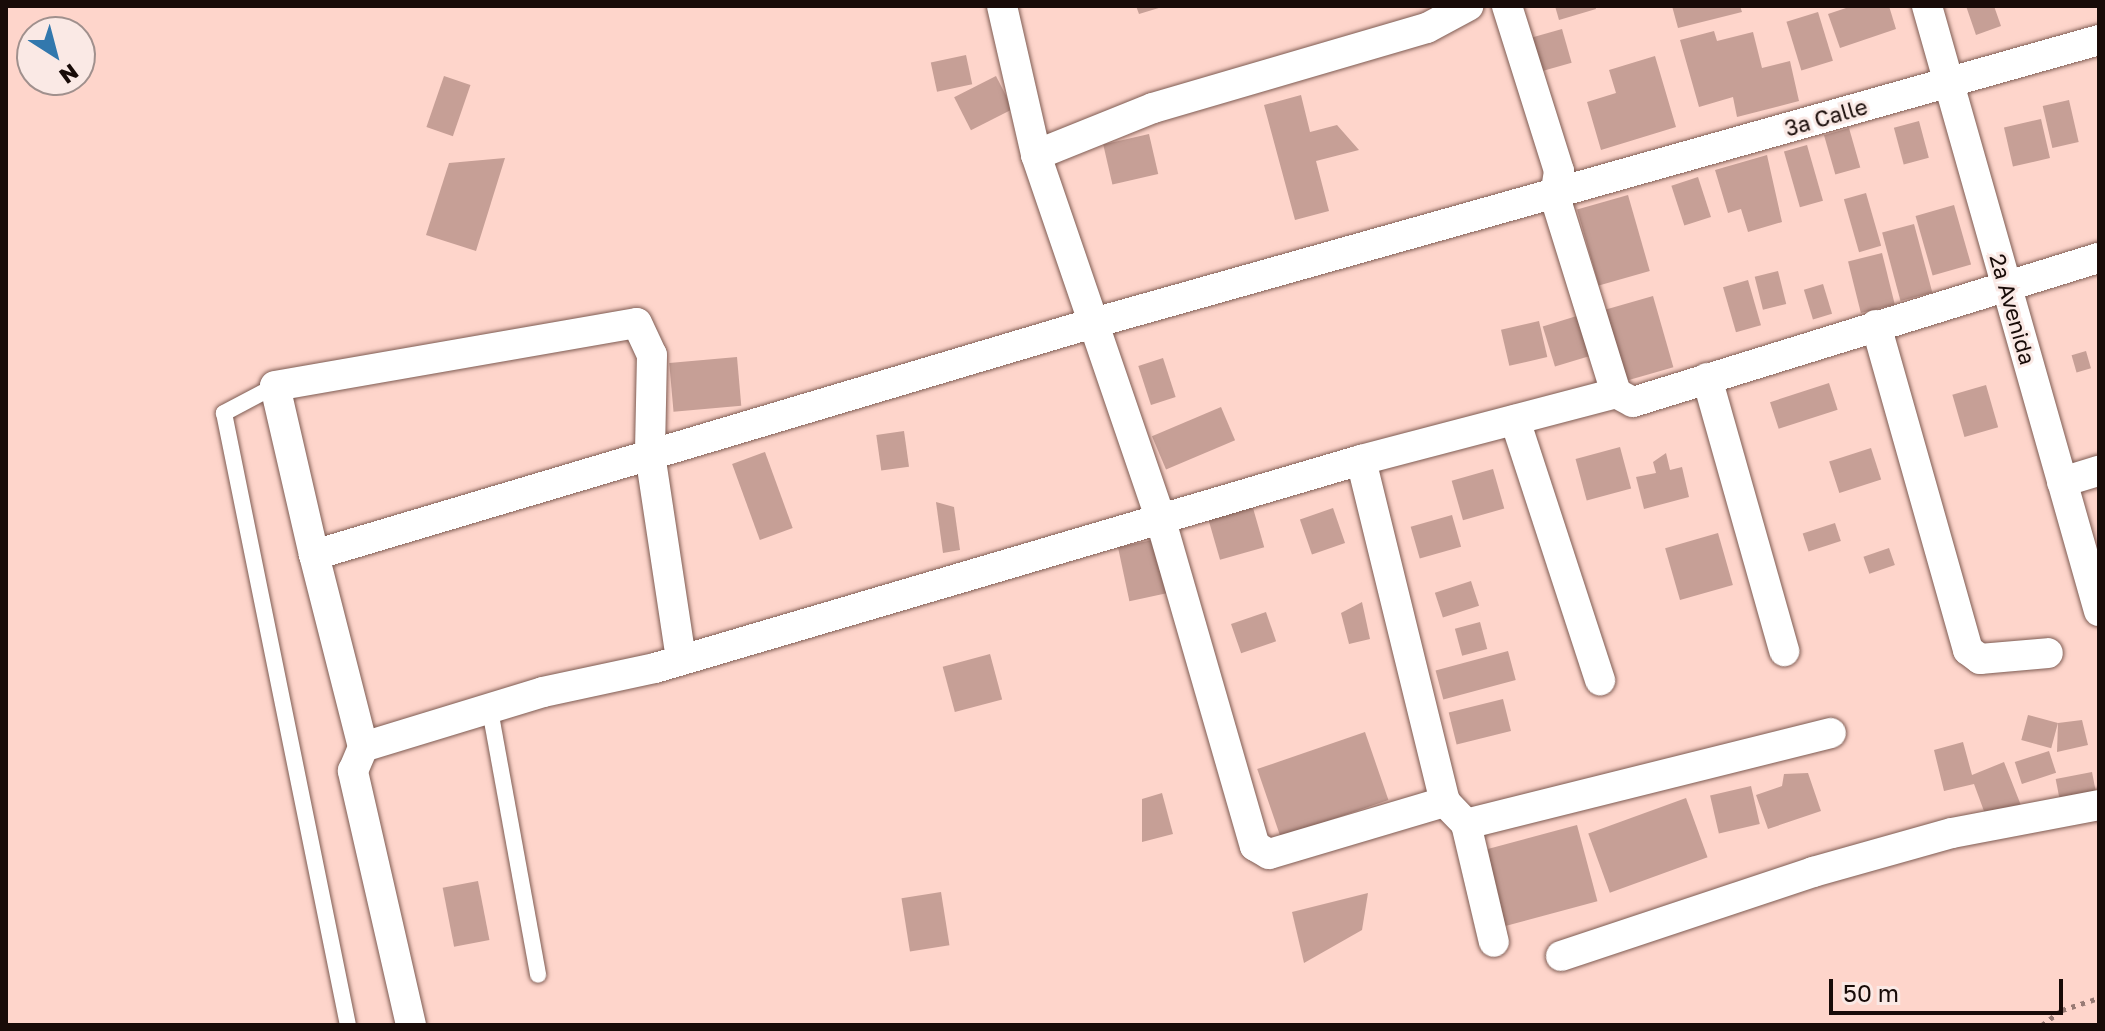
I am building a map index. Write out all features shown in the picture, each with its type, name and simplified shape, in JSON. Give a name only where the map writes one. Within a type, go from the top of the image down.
[{"type":"street","points":[[1002,6],[1036,155],[1090,324],[1161,521],[1255,846],[1269,854],[1445,802]]},
{"type":"street","points":[[1036,155],[1153,108],[1427,28],[1468,6]]},
{"type":"street","points":[[1507,6],[1559,171],[1555,197],[1616,393]]},
{"type":"street","name":"2a Avenida","points":[[1927,6],[2099,611]]},
{"type":"street","name":"3a Calle","points":[[314,555],[1090,324],[1555,197],[1948,81],[2099,40]]},
{"type":"street","points":[[363,747],[681,660],[1361,460],[1616,393],[1633,402],[2006,284],[2099,258]]},
{"type":"street","points":[[411,1025],[353,771],[363,747],[275,386],[637,323],[652,355],[650,454],[681,660]]},
{"type":"street","points":[[1876,325],[1968,650],[1980,659],[2048,653]]},
{"type":"street","points":[[1707,378],[1784,651]]},
{"type":"street","points":[[1515,420],[1600,680]]},
{"type":"street","points":[[1361,460],[1445,802],[1466,824],[1494,942]]},
{"type":"street","points":[[2062,482],[2099,471]]},
{"type":"street","points":[[1466,824],[1831,733]]},
{"type":"street","points":[[1561,956],[1813,872],[1952,833],[2099,805]]},
{"type":"lane","points":[[275,386],[224,413],[348,1025]]},
{"type":"lane","points":[[490,710],[538,975]]},
{"type":"path","points":[[2042,1025],[2062,1010],[2099,998]]},
{"type":"building","points":[[1136,6],[1162,6],[1162,7],[1139,14]]},
{"type":"building","points":[[1555,6],[1595,6],[1596,9],[1559,20]]},
{"type":"building","points":[[1672,6],[1740,6],[1742,12],[1678,28]]},
{"type":"building","points":[[1852,6],[1889,6],[1896,29],[1840,48],[1828,14]]},
{"type":"building","points":[[1966,6],[1994,6],[2001,26],[1976,35]]},
{"type":"building","points":[[1818,12],[1833,61],[1801,70],[1786,22]]},
{"type":"building","points":[[1562,29],[1572,63],[1539,72],[1529,38]]},
{"type":"building","points":[[1714,31],[1717,41],[1753,32],[1762,68],[1790,61],[1799,101],[1737,117],[1733,97],[1699,107],[1680,40]]},
{"type":"building","points":[[966,55],[972,84],[937,92],[931,62]]},
{"type":"building","points":[[1655,56],[1676,127],[1601,150],[1587,102],[1616,93],[1609,70]]},
{"type":"building","points":[[444,76],[470,85],[453,136],[426,127]]},
{"type":"building","points":[[996,76],[1013,109],[971,130],[954,97]]},
{"type":"building","points":[[1301,95],[1310,132],[1337,125],[1359,150],[1316,161],[1329,211],[1295,220],[1264,105]]},
{"type":"building","points":[[2069,100],[2079,142],[2052,148],[2043,106]]},
{"type":"building","points":[[2041,119],[2050,158],[2013,167],[2004,128]]},
{"type":"building","points":[[1919,121],[1929,158],[1904,164],[1894,128]]},
{"type":"building","points":[[1849,128],[1860,167],[1835,175],[1824,135]]},
{"type":"building","points":[[1149,134],[1158,174],[1112,185],[1103,145]]},
{"type":"building","points":[[1807,145],[1823,201],[1800,207],[1784,152]]},
{"type":"building","points":[[1767,155],[1782,222],[1748,232],[1741,209],[1728,213],[1715,170]]},
{"type":"building","points":[[505,158],[476,251],[426,235],[449,163]]},
{"type":"building","points":[[1698,177],[1711,217],[1684,226],[1671,186]]},
{"type":"building","points":[[1866,193],[1881,246],[1859,252],[1844,199]]},
{"type":"building","points":[[1628,195],[1650,271],[1599,286],[1577,210]]},
{"type":"building","points":[[1954,205],[1971,265],[1933,276],[1916,216]]},
{"type":"building","points":[[1914,224],[1932,293],[1901,301],[1882,233]]},
{"type":"building","points":[[1882,253],[1895,304],[1861,313],[1848,261]]},
{"type":"building","points":[[1778,271],[1786,304],[1763,310],[1755,277]]},
{"type":"building","points":[[1748,280],[1761,325],[1736,332],[1723,287]]},
{"type":"building","points":[[1823,284],[1832,314],[1813,319],[1804,290]]},
{"type":"building","points":[[1653,296],[1673,367],[1626,381],[1606,310]]},
{"type":"building","points":[[1580,315],[1592,355],[1555,367],[1543,326]]},
{"type":"building","points":[[1539,321],[1547,357],[1509,366],[1501,330]]},
{"type":"building","points":[[2086,351],[2091,368],[2077,372],[2072,355]]},
{"type":"building","points":[[737,357],[741,406],[674,412],[669,363]]},
{"type":"building","points":[[1163,358],[1176,397],[1151,405],[1138,366]]},
{"type":"building","points":[[1829,383],[1838,410],[1779,429],[1770,402]]},
{"type":"building","points":[[1986,385],[1998,427],[1964,437],[1952,395]]},
{"type":"building","points":[[1221,407],[1235,440],[1166,469],[1152,436]]},
{"type":"building","points":[[904,431],[909,467],[881,471],[876,435]]},
{"type":"building","points":[[1620,447],[1631,489],[1587,500],[1576,459]]},
{"type":"building","points":[[1871,448],[1881,479],[1839,493],[1829,462]]},
{"type":"building","points":[[765,452],[793,528],[760,540],[732,464]]},
{"type":"building","points":[[1666,453],[1670,470],[1682,467],[1689,497],[1644,509],[1636,477],[1656,473],[1653,462]]},
{"type":"building","points":[[1493,469],[1504,508],[1463,520],[1452,481]]},
{"type":"building","points":[[1251,501],[1264,547],[1220,560],[1207,514]]},
{"type":"building","points":[[936,502],[954,507],[960,550],[943,553]]},
{"type":"building","points":[[1333,508],[1345,543],[1312,554],[1300,519]]},
{"type":"building","points":[[1452,515],[1461,547],[1420,559],[1411,527]]},
{"type":"building","points":[[1835,523],[1841,541],[1809,552],[1803,534]]},
{"type":"building","points":[[1718,533],[1733,585],[1680,600],[1665,548]]},
{"type":"building","points":[[1162,538],[1173,592],[1129,601],[1118,547]]},
{"type":"building","points":[[1889,548],[1895,565],[1869,574],[1863,557]]},
{"type":"building","points":[[1471,581],[1479,606],[1443,617],[1435,593]]},
{"type":"building","points":[[1362,602],[1370,639],[1349,644],[1341,613]]},
{"type":"building","points":[[1266,612],[1276,641],[1241,653],[1231,624]]},
{"type":"building","points":[[1480,622],[1487,649],[1462,656],[1455,629]]},
{"type":"building","points":[[1508,651],[1516,680],[1443,699],[1436,670]]},
{"type":"building","points":[[990,654],[1002,699],[955,712],[943,667]]},
{"type":"building","points":[[1503,699],[1511,731],[1457,745],[1449,713]]},
{"type":"building","points":[[2028,715],[2058,723],[2051,748],[2021,740]]},
{"type":"building","points":[[2082,720],[2088,745],[2057,752],[2058,723]]},
{"type":"building","points":[[1365,732],[1388,800],[1281,837],[1257,769]]},
{"type":"building","points":[[1963,742],[1972,775],[2004,762],[2022,808],[1988,822],[1974,784],[1944,791],[1934,750]]},
{"type":"building","points":[[2049,751],[2056,773],[2022,784],[2015,762]]},
{"type":"building","points":[[2092,772],[2097,798],[2061,805],[2056,779]]},
{"type":"building","points":[[1808,773],[1821,811],[1768,829],[1756,795],[1782,786],[1784,774]]},
{"type":"building","points":[[1751,786],[1760,824],[1719,833],[1710,795]]},
{"type":"building","points":[[1162,793],[1173,834],[1142,842],[1142,799]]},
{"type":"building","points":[[1686,798],[1708,857],[1610,893],[1588,834]]},
{"type":"building","points":[[1577,825],[1597,901],[1498,928],[1478,852]]},
{"type":"building","points":[[478,881],[489,940],[454,947],[443,888]]},
{"type":"building","points":[[941,892],[949,945],[910,952],[901,898]]},
{"type":"building","points":[[1368,893],[1362,930],[1304,963],[1292,912]]}]
